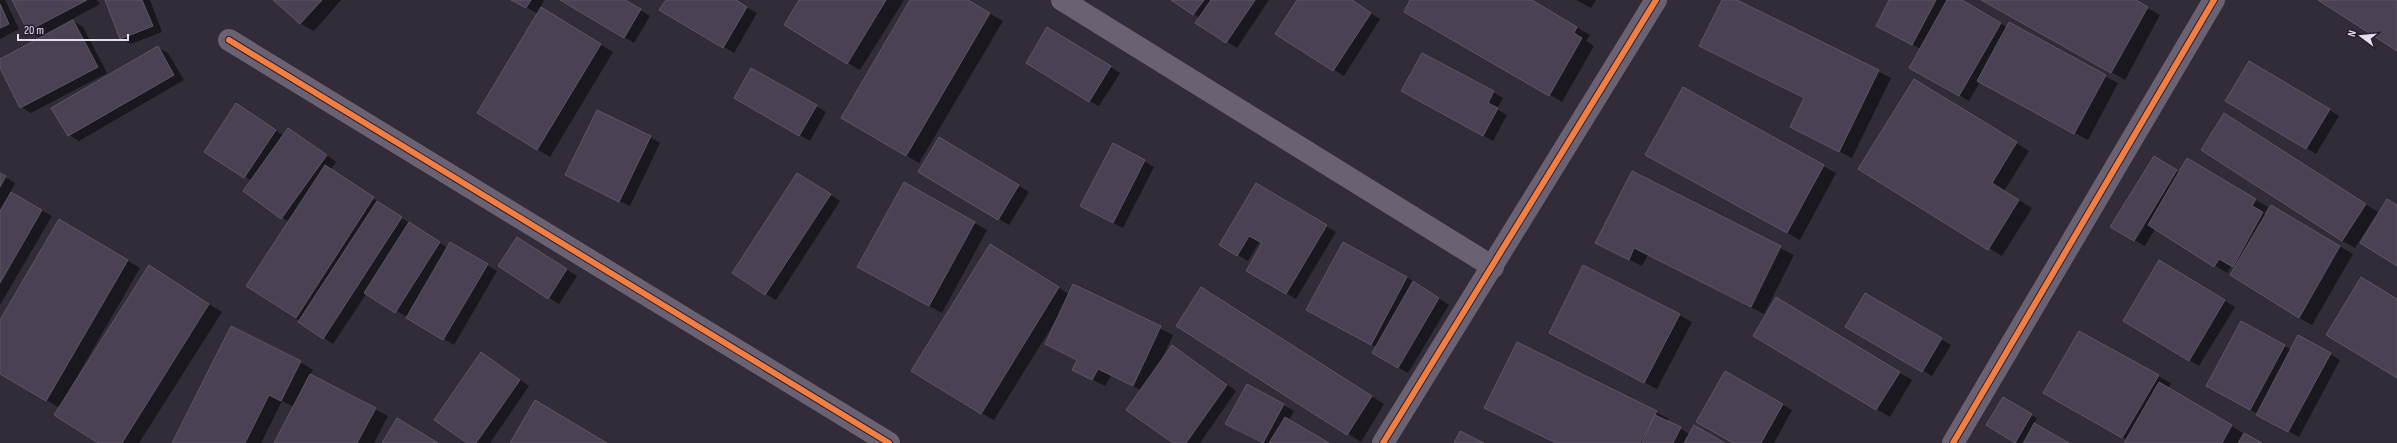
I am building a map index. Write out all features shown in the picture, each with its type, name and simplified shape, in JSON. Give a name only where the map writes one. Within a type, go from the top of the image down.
[{"type":"street","points":[[1062,0],[1493,267]]},
{"type":"street","points":[[1383,443],[1493,267],[1656,0]]},
{"type":"street","points":[[1953,443],[2214,0]]},
{"type":"street","points":[[229,40],[889,443]]},
{"type":"building","points":[[12,0],[87,0],[28,31]]},
{"type":"building","points":[[105,0],[142,0],[153,26],[120,39]]},
{"type":"building","points":[[273,0],[322,0],[300,24]]},
{"type":"building","points":[[511,0],[531,0],[526,8]]},
{"type":"building","points":[[560,0],[625,0],[641,9],[624,38]]},
{"type":"building","points":[[666,0],[736,0],[747,7],[723,48],[659,10]]},
{"type":"building","points":[[799,0],[886,0],[847,64],[784,25]]},
{"type":"building","points":[[910,0],[968,0],[990,13],[906,156],[841,118]]},
{"type":"building","points":[[1171,0],[1204,0],[1193,15]]},
{"type":"building","points":[[1211,0],[1255,0],[1226,43],[1195,23]]},
{"type":"building","points":[[1297,0],[1352,0],[1371,13],[1333,71],[1275,34]]},
{"type":"building","points":[[1410,0],[1532,0],[1577,27],[1574,33],[1582,38],[1549,96],[1404,12]]},
{"type":"building","points":[[1722,0],[1737,0],[1879,70],[1839,152],[1790,127],[1804,98],[1699,46]]},
{"type":"building","points":[[1889,0],[1936,0],[1912,45],[1876,26]]},
{"type":"building","points":[[1947,0],[1962,0],[2001,23],[1959,96],[1909,68]]},
{"type":"building","points":[[1981,0],[2136,0],[2148,7],[2111,73]]},
{"type":"building","points":[[2318,0],[2397,0],[2397,51]]},
{"type":"building","points":[[0,4],[9,24],[0,28]]},
{"type":"building","points":[[541,7],[601,44],[537,150],[477,113]]},
{"type":"building","points":[[73,20],[98,67],[20,108],[0,68],[0,59]]},
{"type":"building","points":[[2009,22],[2106,75],[2074,134],[1977,81]]},
{"type":"building","points":[[1047,27],[1111,66],[1089,102],[1026,63]]},
{"type":"building","points":[[158,46],[174,75],[68,136],[51,108]]},
{"type":"building","points":[[1422,53],[1494,91],[1488,103],[1498,108],[1483,136],[1401,91]]},
{"type":"building","points":[[2249,61],[2330,109],[2306,149],[2225,101]]},
{"type":"building","points":[[751,68],[817,105],[799,136],[734,98]]},
{"type":"building","points":[[1914,79],[2017,142],[1992,183],[2019,200],[1988,250],[1858,169]]},
{"type":"building","points":[[1683,87],[1824,165],[1787,233],[1645,155]]},
{"type":"building","points":[[236,103],[276,130],[244,178],[204,152]]},
{"type":"building","points":[[597,110],[651,136],[619,202],[565,175]]},
{"type":"building","points":[[2224,113],[2366,204],[2342,241],[2201,150]]},
{"type":"building","points":[[288,128],[327,155],[281,219],[243,191]]},
{"type":"building","points":[[939,137],[1019,185],[998,220],[918,172]]},
{"type":"building","points":[[1113,143],[1145,160],[1113,223],[1080,206]]},
{"type":"building","points":[[2154,156],[2177,170],[2134,241],[2110,227]]},
{"type":"building","points":[[2187,158],[2256,199],[2252,206],[2263,212],[2233,267],[2219,259],[2214,267],[2148,225]]},
{"type":"building","points":[[325,165],[374,197],[296,318],[246,286]]},
{"type":"building","points":[[1632,171],[1781,246],[1751,307],[1634,248],[1629,260],[1595,243]]},
{"type":"building","points":[[0,173],[6,176],[0,187]]},
{"type":"building","points":[[797,173],[831,194],[765,295],[732,273]]},
{"type":"building","points":[[904,182],[975,222],[929,306],[857,267]]},
{"type":"building","points":[[1256,183],[1327,225],[1286,294],[1246,271],[1262,243],[1249,236],[1237,256],[1219,245]]},
{"type":"building","points":[[11,192],[42,210],[0,283],[0,211]]},
{"type":"building","points":[[2387,199],[2397,205],[2397,266],[2360,243]]},
{"type":"building","points":[[377,201],[402,217],[323,339],[298,322]]},
{"type":"building","points":[[2271,205],[2340,246],[2299,318],[2230,275]]},
{"type":"building","points":[[59,219],[128,260],[46,401],[0,374],[0,320]]},
{"type":"building","points":[[409,222],[440,242],[395,313],[364,293]]},
{"type":"building","points":[[517,237],[567,269],[548,299],[498,266]]},
{"type":"building","points":[[450,242],[488,264],[443,340],[406,318]]},
{"type":"building","points":[[1343,242],[1407,277],[1371,345],[1306,310]]},
{"type":"building","points":[[990,244],[1059,287],[981,414],[911,371]]},
{"type":"building","points":[[2159,260],[2225,300],[2189,361],[2123,321]]},
{"type":"building","points":[[149,265],[209,304],[122,443],[98,443],[54,415]]},
{"type":"building","points":[[1583,265],[1680,314],[1644,383],[1549,333]]},
{"type":"building","points":[[2361,277],[2397,299],[2397,378],[2326,335]]},
{"type":"building","points":[[1413,281],[1439,298],[1398,368],[1372,353]]},
{"type":"building","points":[[1073,284],[1161,326],[1133,386],[1098,369],[1092,380],[1072,370],[1077,360],[1045,344]]},
{"type":"building","points":[[1201,287],[1372,396],[1347,435],[1176,326]]},
{"type":"building","points":[[1865,293],[1942,338],[1922,372],[1845,327]]},
{"type":"building","points":[[1776,297],[1900,372],[1876,410],[1753,336]]},
{"type":"building","points":[[2241,321],[2285,345],[2250,410],[2206,386]]},
{"type":"building","points":[[231,326],[301,361],[281,401],[269,395],[245,443],[172,443]]},
{"type":"building","points":[[2079,331],[2159,375],[2122,438],[2043,393]]},
{"type":"building","points":[[2298,335],[2331,353],[2288,432],[2256,415]]},
{"type":"building","points":[[1517,342],[1657,411],[1640,443],[1556,443],[1484,408]]},
{"type":"building","points":[[1172,345],[1227,385],[1186,443],[1173,443],[1126,410]]},
{"type":"building","points":[[481,352],[520,380],[476,443],[467,443],[434,420]]},
{"type":"building","points":[[1725,371],[1783,404],[1761,443],[1733,443],[1696,422]]},
{"type":"building","points":[[310,374],[376,408],[357,443],[274,443]]},
{"type":"building","points":[[2159,382],[2232,425],[2222,443],[2124,443]]},
{"type":"building","points":[[1247,384],[1284,404],[1263,443],[1225,424]]},
{"type":"building","points":[[2003,397],[2032,414],[2015,443],[1986,425]]},
{"type":"building","points":[[535,400],[607,443],[510,443]]},
{"type":"building","points":[[1655,415],[1681,427],[1673,443],[1642,443]]},
{"type":"building","points":[[1285,417],[1329,443],[1269,443]]},
{"type":"building","points":[[397,418],[438,443],[382,443]]},
{"type":"building","points":[[2034,423],[2069,443],[2024,443]]},
{"type":"building","points":[[1694,425],[1725,443],[1684,443]]},
{"type":"building","points":[[1460,431],[1484,443],[1454,443]]},
{"type":"building","points":[[2244,433],[2262,443],[2238,443]]},
{"type":"cycle path","points":[[1383,443],[1656,0]]},
{"type":"cycle path","points":[[1953,443],[2214,0]]},
{"type":"cycle path","points":[[229,40],[889,443]]}]
